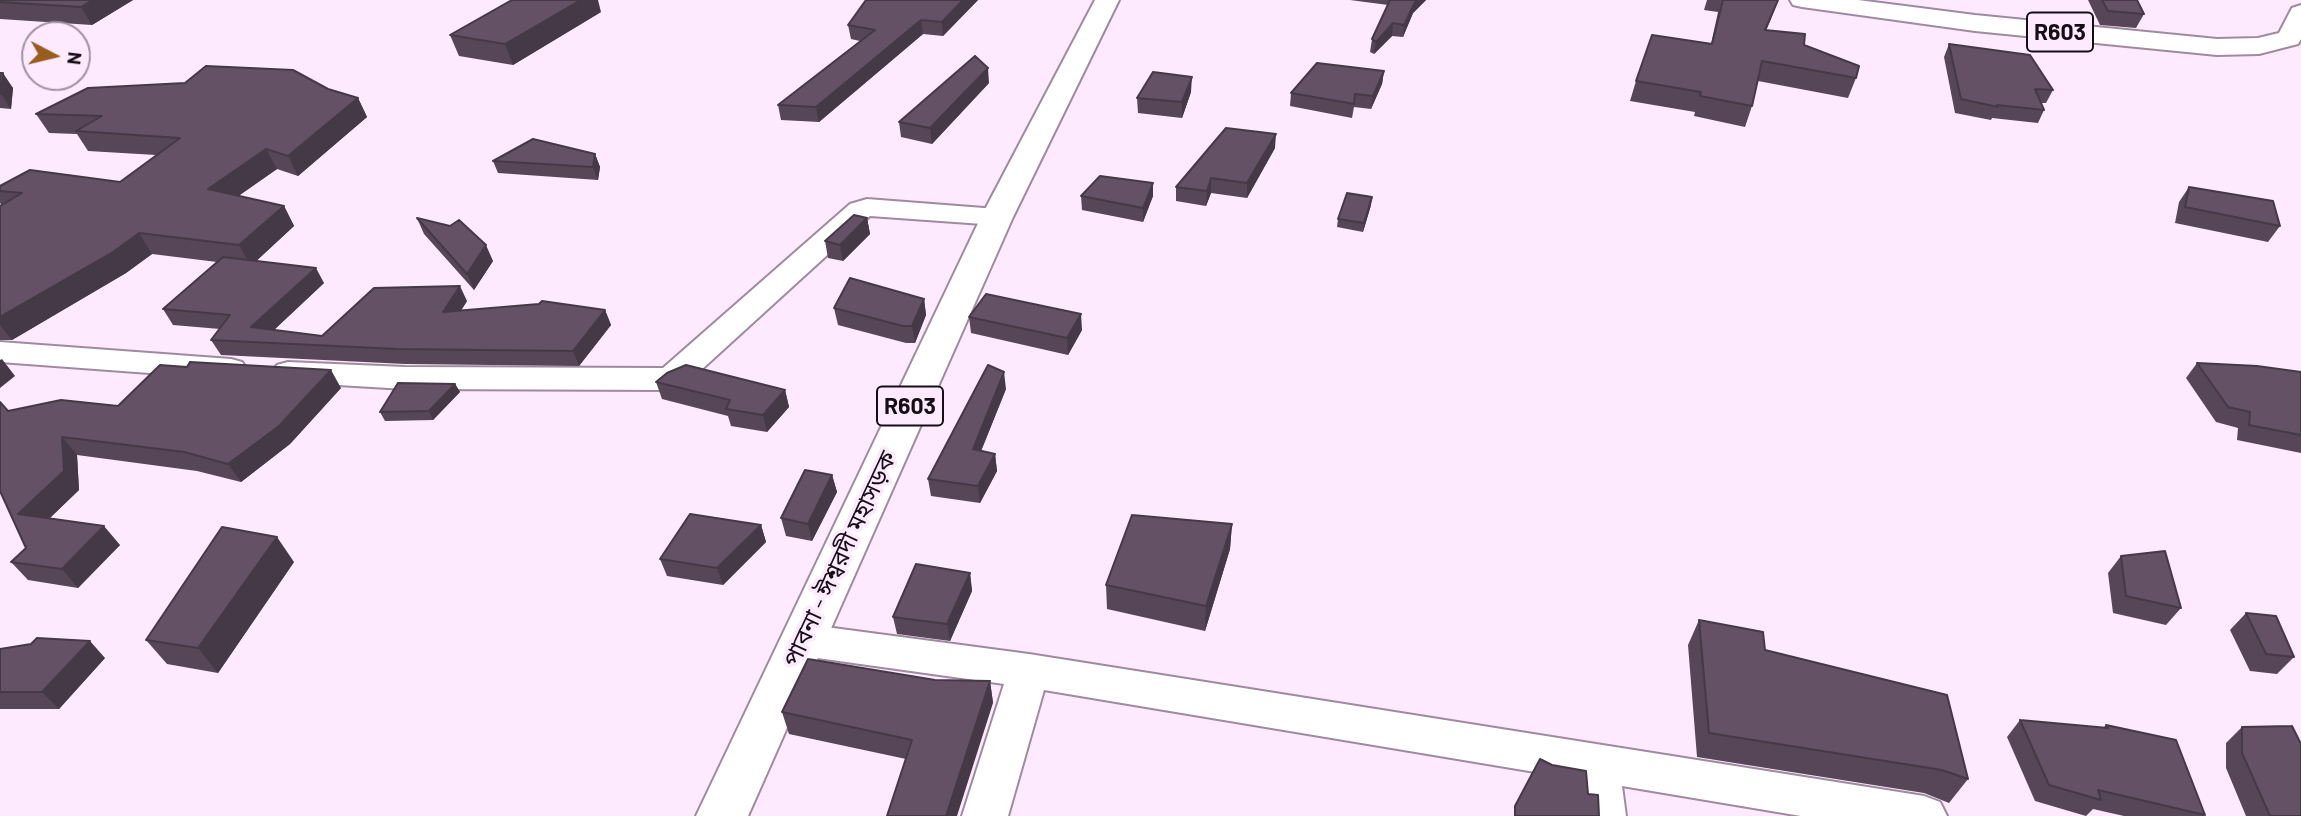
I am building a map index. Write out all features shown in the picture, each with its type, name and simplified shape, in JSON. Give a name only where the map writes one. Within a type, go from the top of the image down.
[{"type":"main road","name":"পাবনা - ঈশ্বরদী মহাসড়ক","points":[[722,816],[997,217],[1107,0]]},
{"type":"main road","name":"R603","points":[[1802,0],[1975,23],[2184,44],[2259,46],[2295,39],[2301,13]]},
{"type":"street","points":[[0,352],[180,366],[405,378],[659,381],[678,374],[860,210],[867,207],[997,217]]},
{"type":"street","points":[[803,639],[1029,671],[1924,816]]},
{"type":"street","points":[[985,816],[1029,671]]},
{"type":"street","points":[[1598,763],[1603,816]]},
{"type":"building","points":[[0,0],[93,0],[81,7]]},
{"type":"building","points":[[512,0],[581,0],[505,44],[450,35]]},
{"type":"building","points":[[866,0],[963,0],[942,22],[921,20],[816,107],[778,105],[875,30],[848,25]]},
{"type":"building","points":[[1390,0],[1416,0],[1404,25],[1393,23],[1376,42],[1372,39]]},
{"type":"building","points":[[1723,0],[1778,0],[1765,30],[1805,34],[1804,45],[1859,66],[1856,78],[1762,61],[1752,106],[1700,96],[1701,92],[1636,81],[1652,35],[1712,44]]},
{"type":"building","points":[[2102,0],[2137,0],[2144,14],[2108,11]]},
{"type":"building","points":[[1949,44],[2030,55],[2053,90],[2035,89],[2044,110],[1997,105],[1998,107],[1961,99]]},
{"type":"building","points":[[975,56],[988,68],[930,128],[899,122]]},
{"type":"building","points":[[1317,63],[1384,71],[1373,96],[1355,94],[1354,104],[1291,93]]},
{"type":"building","points":[[206,66],[293,70],[328,89],[358,98],[288,156],[266,149],[208,189],[284,206],[239,245],[139,233],[113,252],[0,317],[0,206],[22,193],[0,191],[0,186],[30,170],[120,182],[180,138],[76,131],[102,116],[36,114],[82,91],[91,91],[91,88],[185,83]]},
{"type":"building","points":[[1153,72],[1192,77],[1182,102],[1137,98]]},
{"type":"building","points":[[0,73],[3,73],[1,94],[0,94]]},
{"type":"building","points":[[1226,128],[1276,134],[1247,183],[1211,178],[1207,191],[1176,187]]},
{"type":"building","points":[[533,139],[595,154],[593,167],[493,161]]},
{"type":"building","points":[[1100,176],[1153,183],[1143,208],[1081,196]]},
{"type":"building","points":[[2189,187],[2273,201],[2280,226],[2185,207]]},
{"type":"building","points":[[1347,193],[1372,197],[1364,223],[1338,219]]},
{"type":"building","points":[[854,215],[867,218],[840,245],[825,241]]},
{"type":"building","points":[[417,218],[450,226],[459,220],[486,245],[467,274]]},
{"type":"building","points":[[223,257],[316,268],[251,327],[322,336],[374,288],[460,286],[443,312],[539,304],[542,301],[605,310],[573,351],[397,349],[211,340],[230,315],[163,309]]},
{"type":"building","points":[[850,278],[924,299],[912,326],[834,308]]},
{"type":"building","points":[[986,294],[1081,314],[1067,338],[969,317]]},
{"type":"building","points":[[190,362],[331,370],[279,426],[228,464],[184,452],[62,437],[64,471],[18,514],[104,526],[62,569],[11,562],[26,548],[0,491],[0,402],[8,411],[61,400],[118,406],[160,365],[187,367]]},
{"type":"building","points":[[2197,363],[2257,366],[2301,372],[2301,435],[2249,425],[2250,412],[2228,407]]},
{"type":"building","points":[[686,365],[785,390],[763,415],[726,409],[730,400],[656,382],[667,373]]},
{"type":"building","points":[[988,365],[1004,372],[973,449],[995,454],[978,486],[928,479]]},
{"type":"building","points":[[398,383],[455,384],[429,411],[380,412]]},
{"type":"building","points":[[805,470],[832,475],[808,524],[781,518]]},
{"type":"building","points":[[690,514],[761,525],[717,568],[660,559]]},
{"type":"building","points":[[1132,515],[1232,524],[1206,606],[1106,585]]},
{"type":"building","points":[[222,527],[277,537],[198,648],[146,640]]},
{"type":"building","points":[[2165,551],[2181,608],[2126,596],[2121,556]]},
{"type":"building","points":[[916,564],[970,573],[947,624],[893,617]]},
{"type":"building","points":[[2246,613],[2276,616],[2294,657],[2266,654]]},
{"type":"building","points":[[1699,620],[1763,632],[1765,650],[1947,695],[1968,779],[1942,770],[1709,733]]},
{"type":"building","points":[[37,638],[90,641],[42,692],[0,692],[0,649],[31,644]]},
{"type":"building","points":[[808,659],[935,680],[990,681],[946,816],[887,816],[912,740],[782,712]]},
{"type":"building","points":[[2020,720],[2108,728],[2106,725],[2176,740],[2205,815],[2098,790],[2101,800],[2049,785]]},
{"type":"building","points":[[2292,726],[2301,744],[2301,816],[2270,816],[2242,753],[2242,727]]},
{"type":"building","points":[[1540,759],[1552,765],[1586,771],[1588,794],[1598,795],[1599,816],[1515,816],[1515,806]]}]
